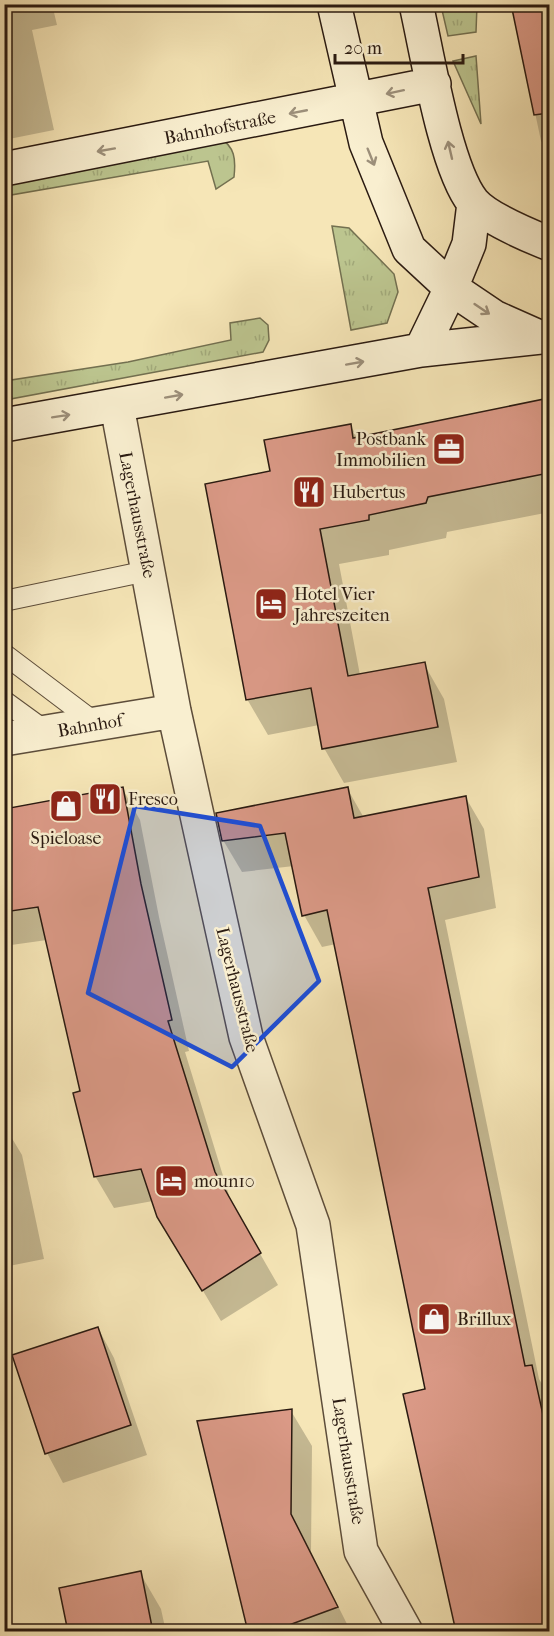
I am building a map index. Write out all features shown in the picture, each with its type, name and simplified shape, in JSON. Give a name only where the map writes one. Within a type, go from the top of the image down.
[{"type":"street","points":[[334,4],[366,143],[409,249],[451,288],[494,317],[545,337]]},
{"type":"street","points":[[416,4],[453,164],[474,203],[520,232],[549,244]]},
{"type":"street","name":"Bahnhofstraße","points":[[4,169],[434,84]]},
{"type":"street","points":[[422,350],[469,244],[474,203]]},
{"type":"street","points":[[4,425],[422,350],[545,337]]},
{"type":"street","name":"Lagerhausstraße","points":[[117,406],[174,711],[246,1037],[313,1225],[361,1551],[406,1632]]},
{"type":"street","name":"Bahnhof","points":[[4,739],[174,711]]},
{"type":"lane","points":[[4,601],[147,571]]},
{"type":"lane","points":[[4,654],[98,725]]},
{"type":"lane","points":[[4,701],[48,733]]},
{"type":"highlighted area","points":[[135,806],[260,826],[319,981],[232,1067],[88,993]]},
{"type":"green space","points":[[446,5],[477,5],[476,32],[448,36],[442,10]]},
{"type":"green space","points":[[476,56],[481,124],[453,61]]},
{"type":"green space","points":[[219,137],[231,149],[235,171],[234,177],[216,189],[208,161],[5,196],[5,173]]},
{"type":"green space","points":[[332,226],[349,228],[394,274],[398,292],[387,323],[351,330]]},
{"type":"green space","points":[[260,318],[268,325],[269,340],[263,352],[5,400],[5,381],[128,362],[231,340],[230,323]]},
{"type":"building","points":[[511,4],[549,4],[549,113],[534,115]]},
{"type":"building","points":[[549,398],[549,473],[428,497],[426,503],[369,515],[369,520],[320,529],[348,676],[425,662],[438,727],[322,749],[311,688],[246,700],[205,484],[270,471],[264,440],[351,424],[353,438]]},
{"type":"building","points":[[123,787],[141,884],[172,1020],[168,1021],[215,1172],[261,1253],[202,1291],[157,1217],[141,1169],[94,1177],[73,1093],[80,1091],[38,907],[4,912],[4,809]]},
{"type":"building","points":[[348,787],[354,818],[466,796],[479,877],[428,888],[525,1366],[532,1365],[549,1442],[549,1632],[456,1632],[403,1394],[425,1389],[327,910],[302,916],[285,833],[222,841],[216,813]]},
{"type":"building","points":[[98,1327],[131,1425],[45,1454],[12,1355]]},
{"type":"building","points":[[292,1409],[291,1514],[338,1607],[270,1632],[248,1632],[197,1421]]},
{"type":"building","points":[[141,1571],[153,1632],[68,1632],[59,1588]]},
{"type":"place","name":"Postbank Immobilien","points":[[449,449]]},
{"type":"place","name":"Hubertus","points":[[309,492]]},
{"type":"place","name":"Hotel Vier Jahreszeiten","points":[[271,604]]},
{"type":"place","name":"Fresco","points":[[105,799]]},
{"type":"place","name":"Spieloase","points":[[66,806]]},
{"type":"place","name":"moun10","points":[[171,1181]]},
{"type":"place","name":"Brillux","points":[[434,1319]]}]
